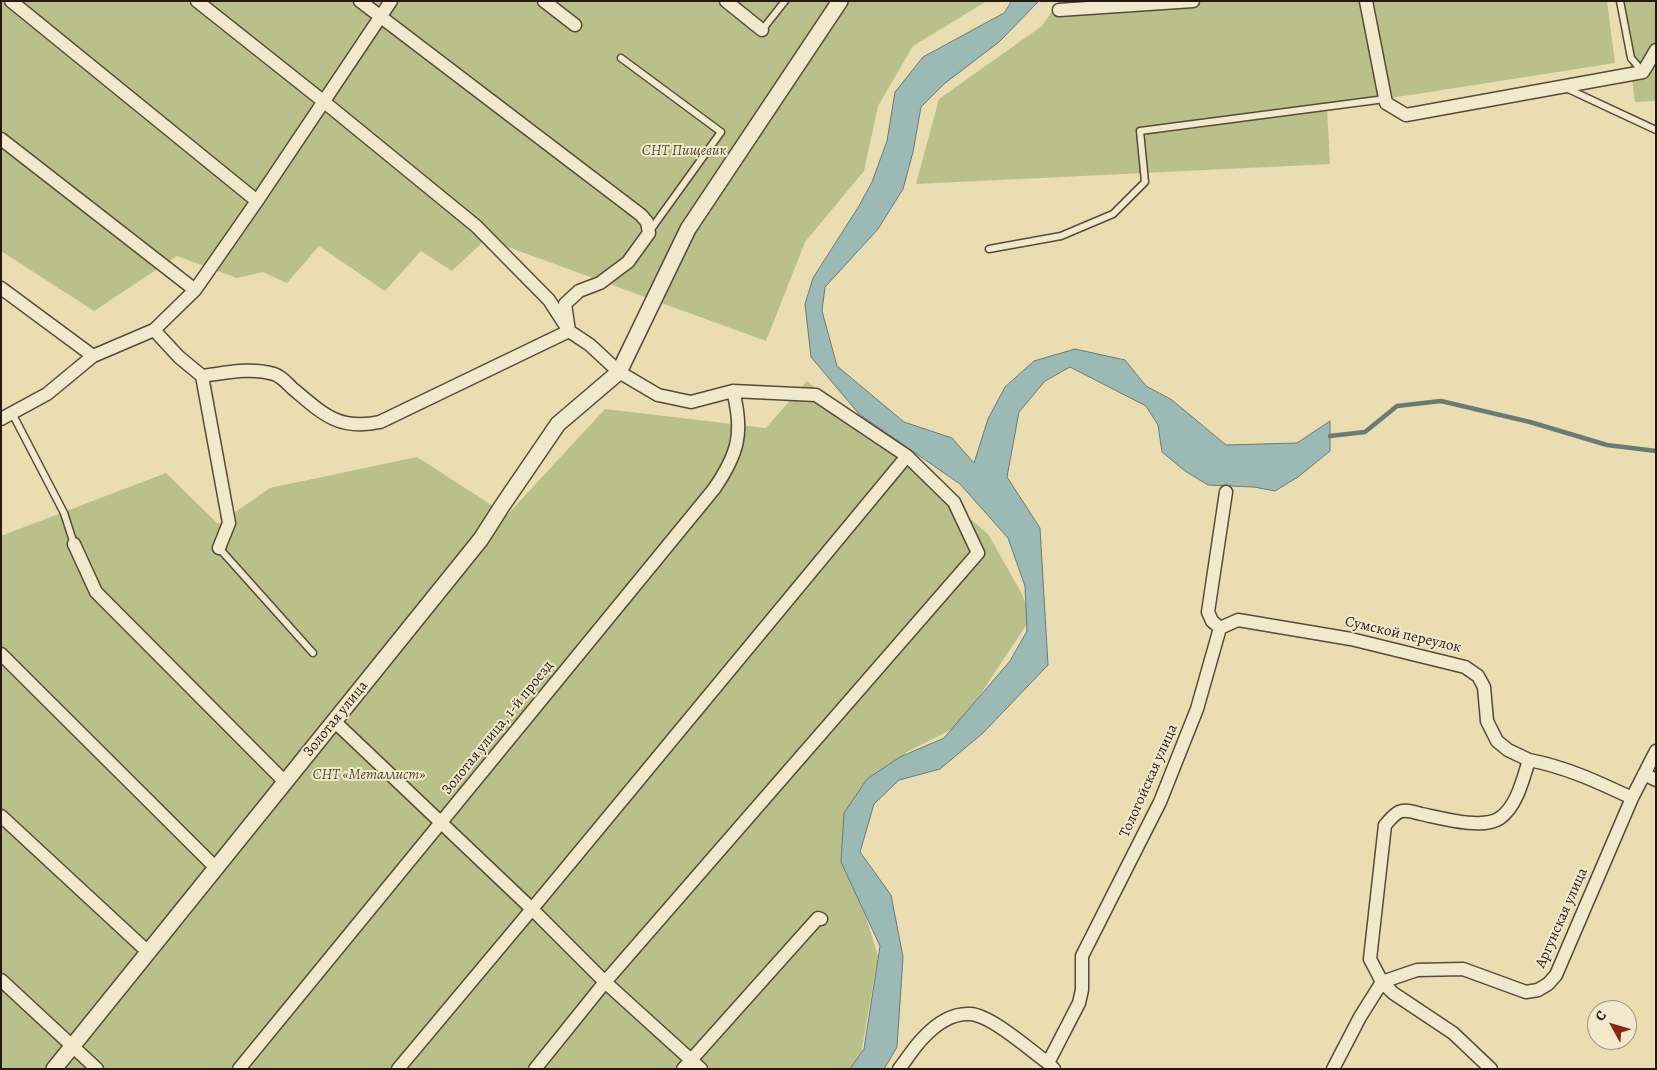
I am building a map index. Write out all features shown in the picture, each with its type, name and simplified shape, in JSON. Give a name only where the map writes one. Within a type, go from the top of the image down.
[{"type":"street","points":[[11,1],[257,201]]},
{"type":"street","points":[[197,1],[476,226],[550,300],[569,331],[590,345],[619,372],[658,395],[691,402],[733,390],[816,396],[907,456],[954,502],[978,553],[605,982],[535,1069]]},
{"type":"street","points":[[360,1],[641,215],[647,222],[648,233],[628,262],[600,284],[579,291],[565,304],[569,331]]},
{"type":"street","points":[[7,416],[47,394],[92,356],[154,330],[195,290],[391,1]]},
{"type":"street","points":[[544,1],[575,25]]},
{"type":"street","points":[[726,1],[762,30]]},
{"type":"street","points":[[619,372],[688,229],[840,1]]},
{"type":"street","points":[[1059,10],[1193,1]]},
{"type":"street","points":[[1366,1],[1386,103],[1406,115],[1643,72],[1656,50]]},
{"type":"street","points":[[1,139],[195,290]]},
{"type":"street","points":[[1,288],[92,356]]},
{"type":"street","points":[[154,330],[179,357],[202,376],[229,523],[219,548]]},
{"type":"street","points":[[202,376],[249,370],[276,374],[324,415],[337,421],[364,426],[380,422],[569,331]]},
{"type":"street","name":"Золотая улица","points":[[54,1069],[481,539],[558,424],[619,372]]},
{"type":"street","name":"Золотая улица, 1-й проезд","points":[[239,1069],[708,497],[728,468],[734,454],[739,427],[738,408],[733,390]]},
{"type":"street","points":[[398,1069],[907,456]]},
{"type":"street","points":[[1220,628],[1212,621],[1208,612],[1226,492]]},
{"type":"street","points":[[74,544],[96,592],[285,782]]},
{"type":"street","name":"Сумской переулок","points":[[1220,628],[1238,620],[1351,639],[1466,667],[1478,676],[1484,687],[1487,721],[1497,741],[1508,750],[1529,760],[1549,764],[1584,776],[1632,798]]},
{"type":"street","name":"Тологойская улица","points":[[1051,1066],[1079,1003],[1082,990],[1082,956],[1160,802],[1197,709],[1220,628]]},
{"type":"street","points":[[1,654],[216,868]]},
{"type":"street","points":[[334,721],[532,909],[687,1064],[700,1069]]},
{"type":"street","name":"Аргунская улица","points":[[1382,982],[1417,970],[1463,969],[1526,992],[1538,990],[1548,984],[1556,975],[1632,798],[1656,751]]},
{"type":"street","points":[[1492,1069],[1453,1033],[1393,994],[1382,982],[1370,960],[1385,826],[1399,812],[1408,811],[1445,819],[1485,824],[1499,818],[1514,800],[1522,783],[1529,760]]},
{"type":"street","points":[[1644,774],[1656,780]]},
{"type":"street","points":[[1,816],[148,952]]},
{"type":"street","points":[[687,1064],[818,918],[821,919]]},
{"type":"street","points":[[1,980],[97,1069]]},
{"type":"street","points":[[1333,1069],[1360,1018],[1382,982]]},
{"type":"street","points":[[899,1069],[923,1038],[937,1026],[952,1016],[971,1014],[986,1018],[1051,1066]]},
{"type":"lane","points":[[762,30],[785,1]]},
{"type":"lane","points":[[1620,1],[1631,58],[1643,72]]},
{"type":"lane","points":[[620,58],[721,132],[648,233]]},
{"type":"lane","points":[[1562,87],[1656,130]]},
{"type":"lane","points":[[989,248],[1061,236],[1113,214],[1145,182],[1140,131],[1385,99]]},
{"type":"lane","points":[[7,416],[64,512],[74,544]]},
{"type":"lane","points":[[219,548],[313,653]]},
{"type":"green space","name":"СНТ Пищевик","points":[[1,1],[987,1],[913,46],[878,106],[864,171],[805,242],[766,341],[486,239],[452,271],[421,251],[385,291],[319,246],[287,283],[263,272],[237,278],[177,256],[94,311],[1,251]]},
{"type":"green space","points":[[1059,1],[1607,1],[1615,63],[1327,108],[1330,164],[916,184],[939,99],[1042,26]]},
{"type":"green space","points":[[1622,1],[1656,1],[1656,101],[1635,102]]},
{"type":"green space","name":"СНТ «Металлист»","points":[[807,381],[988,534],[1022,594],[1031,618],[960,725],[907,752],[858,798],[856,885],[878,956],[861,1054],[854,1069],[1,1069],[1,536],[166,473],[218,524],[270,488],[417,457],[507,515],[605,409],[766,428]]},
{"type":"water","points":[[1012,1],[1039,1],[999,42],[944,84],[921,107],[913,152],[903,189],[878,229],[825,287],[822,311],[837,366],[904,422],[952,438],[974,463],[988,419],[1005,387],[1034,361],[1075,349],[1125,360],[1146,386],[1172,400],[1226,445],[1297,443],[1330,421],[1330,451],[1298,477],[1275,491],[1254,487],[1208,485],[1185,471],[1162,452],[1158,425],[1146,406],[1070,367],[1045,381],[1019,412],[1007,477],[1040,528],[1048,665],[983,733],[940,769],[899,780],[874,804],[860,852],[891,895],[903,957],[897,1047],[884,1069],[850,1069],[864,1049],[880,946],[841,862],[844,813],[867,779],[900,757],[944,738],[1010,661],[1027,631],[1025,586],[1008,538],[960,484],[859,414],[811,357],[805,304],[813,278],[872,182],[887,141],[895,92],[923,57],[1004,13]]},
{"type":"waterway","points":[[1330,436],[1365,432],[1397,406],[1441,401],[1530,422],[1607,445],[1656,451]]}]
